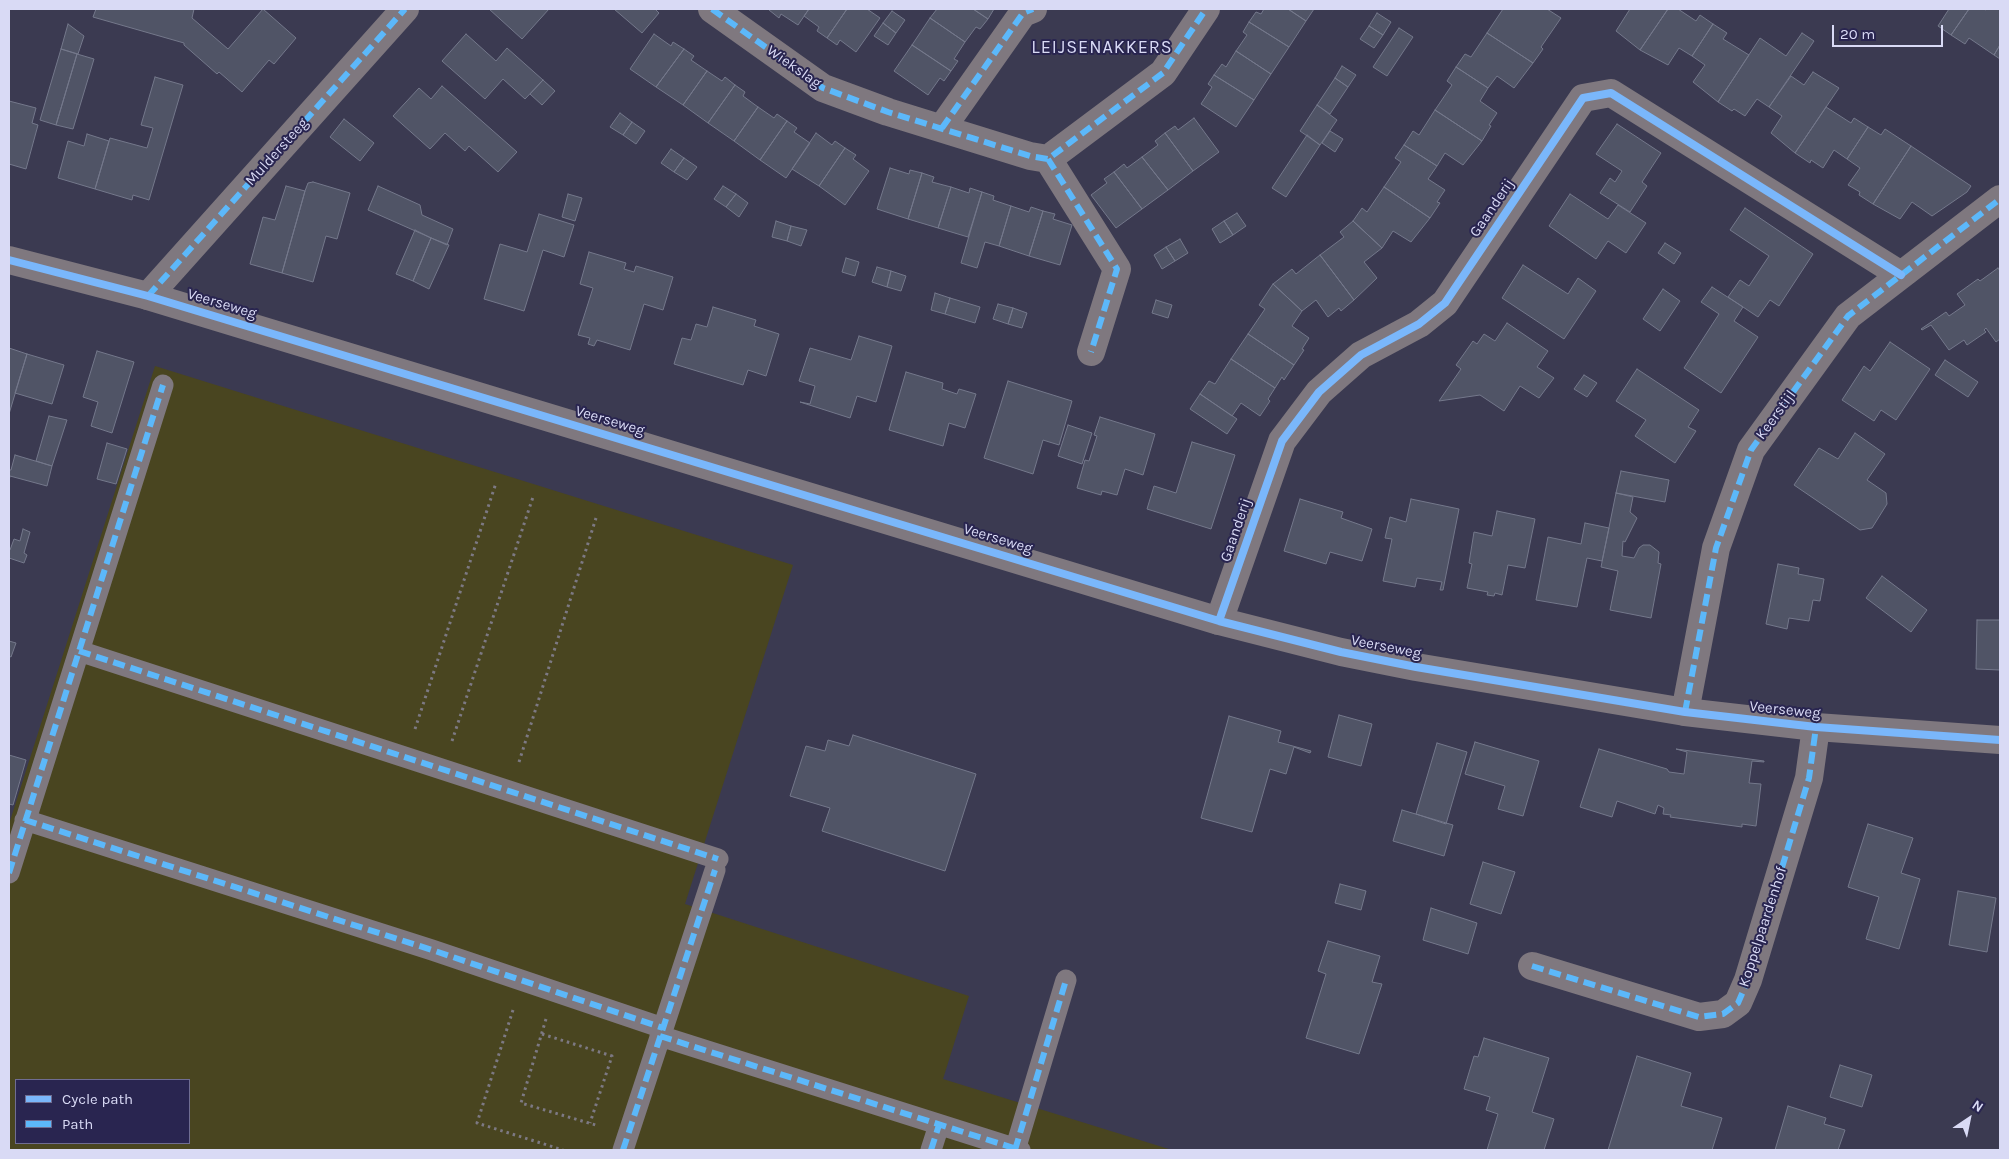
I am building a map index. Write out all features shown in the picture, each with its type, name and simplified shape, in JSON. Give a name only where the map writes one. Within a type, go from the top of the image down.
[{"type":"street","name":"Muldersteeg","points":[[148,296],[405,9]]},
{"type":"street","name":"Wiekslag","points":[[712,9],[823,88],[888,112],[1030,156],[1048,159]]},
{"type":"street","points":[[942,128],[1023,13],[1033,9]]},
{"type":"street","points":[[1091,352],[1117,269],[1048,159],[1163,73],[1206,9]]},
{"type":"street","name":"Gaanderij","points":[[1219,621],[1282,441],[1319,392],[1361,355],[1419,324],[1445,303],[1583,98],[1611,93],[1901,275]]},
{"type":"street","name":"Keerstijl","points":[[1685,712],[1716,548],[1751,450],[1848,316],[2000,200]]},
{"type":"street","name":"Veerseweg","points":[[9,260],[148,296],[1219,621],[1341,652],[1416,667],[1685,712],[1816,728],[2000,740]]},
{"type":"street","points":[[9,873],[162,385]]},
{"type":"street","points":[[79,651],[510,792],[716,865],[626,1143]]},
{"type":"street","name":"Koppelpaardenhof","points":[[1532,966],[1699,1017],[1723,1014],[1738,1003],[1748,980],[1810,778],[1816,728]]},
{"type":"street","points":[[25,820],[522,980],[662,1032],[1017,1150],[1066,980]]},
{"type":"street","points":[[931,1150],[939,1125]]},
{"type":"path","points":[[406,758],[496,483]]},
{"type":"path","points":[[443,770],[533,497]]},
{"type":"path","points":[[510,792],[596,518]]},
{"type":"path","points":[[522,980],[477,1123],[564,1150]]},
{"type":"path","points":[[554,992],[521,1103],[590,1124],[626,1143]]},
{"type":"path","points":[[542,1034],[612,1056],[590,1124]]},
{"type":"shaded area","points":[[155,366],[793,565],[685,904],[969,996],[943,1079],[1172,1150],[9,1150],[9,824]]},
{"type":"building","points":[[96,9],[194,9],[192,18],[228,49],[263,9],[296,38],[274,64],[269,60],[242,92],[219,72],[217,74],[184,43],[93,17]]},
{"type":"building","points":[[489,9],[549,9],[522,39]]},
{"type":"building","points":[[614,9],[655,9],[659,13],[642,33]]},
{"type":"building","points":[[770,9],[809,9],[798,25],[781,14],[779,18]]},
{"type":"building","points":[[809,9],[847,9],[827,38],[817,31],[819,27],[804,16]]},
{"type":"building","points":[[847,9],[867,9],[880,18],[856,52],[840,40],[837,45],[827,38]]},
{"type":"building","points":[[937,9],[973,9],[988,19],[980,29],[976,27],[965,42],[930,18]]},
{"type":"building","points":[[973,9],[994,9],[988,19]]},
{"type":"building","points":[[1264,9],[1288,9],[1306,21],[1289,47],[1249,22],[1256,12],[1261,14]]},
{"type":"building","points":[[1288,9],[1314,9],[1306,21]]},
{"type":"building","points":[[1503,9],[1547,9],[1561,18],[1541,47],[1543,49],[1533,63],[1487,33]]},
{"type":"building","points":[[1630,9],[1668,9],[1640,50],[1616,31]]},
{"type":"building","points":[[1668,9],[1678,9],[1696,21],[1700,15],[1713,24],[1692,56],[1679,48],[1668,65],[1640,50]]},
{"type":"building","points":[[1949,9],[1969,9],[1951,35],[1938,26]]},
{"type":"building","points":[[1969,9],[2000,9],[2000,45],[1994,55],[1969,38],[1965,44],[1951,35]]},
{"type":"building","points":[[892,11],[905,20],[896,33],[883,23]]},
{"type":"building","points":[[1377,13],[1391,22],[1383,35],[1369,26]]},
{"type":"building","points":[[930,18],[965,42],[954,59],[958,61],[951,71],[912,45]]},
{"type":"building","points":[[1249,22],[1289,47],[1271,74],[1236,51],[1247,35],[1243,32]]},
{"type":"building","points":[[883,23],[896,33],[888,45],[874,36]]},
{"type":"building","points":[[68,24],[84,36],[78,54],[61,49]]},
{"type":"building","points":[[1713,24],[1727,33],[1723,39],[1749,55],[1718,102],[1693,82],[1705,65],[1692,56]]},
{"type":"building","points":[[1369,26],[1383,35],[1374,48],[1360,39]]},
{"type":"building","points":[[1399,28],[1413,37],[1387,76],[1373,67]]},
{"type":"building","points":[[1487,33],[1533,63],[1514,88],[1497,76],[1488,88],[1456,67],[1465,54],[1471,57]]},
{"type":"building","points":[[1802,33],[1814,41],[1769,107],[1757,99],[1745,116],[1734,109],[1732,111],[1718,102],[1760,38],[1786,56]]},
{"type":"building","points":[[466,34],[496,61],[507,48],[543,80],[525,99],[503,79],[485,99],[442,61]]},
{"type":"building","points":[[654,34],[671,46],[673,42],[684,49],[656,87],[630,69]]},
{"type":"building","points":[[912,45],[951,71],[944,81],[940,78],[928,95],[894,71]]},
{"type":"building","points":[[2000,45],[2000,59],[1994,55]]},
{"type":"building","points":[[61,49],[77,54],[56,125],[40,120]]},
{"type":"building","points":[[684,49],[694,56],[691,60],[707,71],[683,105],[656,87]]},
{"type":"building","points":[[1236,51],[1271,74],[1254,100],[1214,75],[1222,64],[1226,67]]},
{"type":"building","points":[[77,54],[94,59],[73,129],[56,125]]},
{"type":"building","points":[[1342,66],[1356,75],[1348,87],[1335,78]]},
{"type":"building","points":[[1456,67],[1488,88],[1480,101],[1497,113],[1482,141],[1435,110],[1452,85],[1447,81]]},
{"type":"building","points":[[707,71],[722,81],[725,77],[735,85],[708,123],[683,105]]},
{"type":"building","points":[[1813,72],[1839,88],[1795,153],[1771,133],[1782,116],[1769,107],[1791,76],[1804,85]]},
{"type":"building","points":[[1214,75],[1254,100],[1236,127],[1201,104],[1212,87],[1208,84]]},
{"type":"building","points":[[155,77],[183,85],[149,200],[133,195],[132,200],[95,189],[110,138],[147,148],[153,128],[141,125]]},
{"type":"building","points":[[1335,78],[1348,87],[1330,114],[1317,105]]},
{"type":"building","points":[[543,80],[555,91],[542,105],[530,94]]},
{"type":"building","points":[[735,85],[745,92],[743,96],[758,107],[734,141],[708,123]]},
{"type":"building","points":[[442,86],[517,152],[498,172],[469,146],[465,151],[445,133],[430,149],[393,116],[419,88],[431,99]]},
{"type":"building","points":[[9,101],[36,108],[32,123],[38,125],[26,169],[9,164]]},
{"type":"building","points":[[1317,105],[1337,120],[1320,145],[1300,131]]},
{"type":"building","points":[[758,107],[774,118],[777,114],[787,121],[760,160],[734,141]]},
{"type":"building","points":[[1826,107],[1851,123],[1854,118],[1868,127],[1847,159],[1834,150],[1823,168],[1811,160],[1810,163],[1795,153]]},
{"type":"building","points":[[1435,110],[1482,141],[1463,165],[1445,153],[1437,166],[1404,145],[1413,131],[1419,135]]},
{"type":"building","points":[[620,113],[632,122],[623,135],[610,127]]},
{"type":"building","points":[[1194,118],[1219,152],[1193,171],[1165,133],[1175,126],[1178,130]]},
{"type":"building","points":[[344,119],[374,143],[360,161],[330,137]]},
{"type":"building","points":[[787,121],[797,128],[794,132],[810,143],[786,178],[760,160]]},
{"type":"building","points":[[632,122],[645,131],[636,144],[623,135]]},
{"type":"building","points":[[1617,124],[1661,153],[1642,182],[1647,186],[1630,212],[1600,193],[1610,178],[1615,182],[1622,171],[1596,154]]},
{"type":"building","points":[[1868,127],[1881,135],[1885,129],[1911,146],[1873,204],[1859,195],[1860,192],[1848,185],[1860,168],[1847,159]]},
{"type":"building","points":[[1330,131],[1343,139],[1335,152],[1322,143]]},
{"type":"building","points":[[816,133],[832,145],[835,141],[845,148],[819,186],[792,169]]},
{"type":"building","points":[[1165,133],[1193,171],[1168,190],[1142,157],[1158,145],[1155,141]]},
{"type":"building","points":[[87,134],[109,141],[95,189],[58,178],[68,141],[84,146]]},
{"type":"building","points":[[1307,135],[1320,145],[1286,197],[1272,188]]},
{"type":"building","points":[[1404,145],[1437,166],[1428,179],[1445,190],[1437,202],[1440,203],[1430,218],[1384,187],[1401,162],[1395,158]]},
{"type":"building","points":[[1911,146],[1971,186],[1967,192],[1932,216],[1912,202],[1900,219],[1873,204]]},
{"type":"building","points":[[845,148],[856,155],[853,159],[869,171],[845,205],[819,186]]},
{"type":"building","points":[[671,149],[684,158],[674,172],[661,163]]},
{"type":"building","points":[[1142,157],[1168,190],[1142,209],[1114,172],[1124,164],[1127,168]]},
{"type":"building","points":[[684,158],[697,167],[687,180],[674,172]]},
{"type":"building","points":[[890,168],[909,174],[910,170],[922,173],[908,219],[877,209]]},
{"type":"building","points":[[1114,172],[1142,209],[1116,228],[1091,195],[1107,183],[1104,179]]},
{"type":"building","points":[[922,173],[934,177],[932,182],[951,187],[938,228],[908,219]]},
{"type":"building","points":[[313,182],[350,193],[337,239],[326,236],[313,282],[282,273],[305,191],[308,183]]},
{"type":"building","points":[[286,186],[305,191],[282,273],[250,264],[263,217],[275,220]]},
{"type":"building","points":[[378,186],[420,205],[422,215],[453,229],[447,245],[368,210]]},
{"type":"building","points":[[723,186],[736,194],[726,207],[714,199]]},
{"type":"building","points":[[951,187],[969,193],[970,188],[982,192],[968,237],[938,228]]},
{"type":"building","points":[[1384,187],[1430,218],[1411,242],[1393,231],[1382,248],[1353,221],[1362,208],[1367,212]]},
{"type":"building","points":[[982,192],[994,196],[993,200],[1011,206],[999,246],[985,242],[977,268],[961,263]]},
{"type":"building","points":[[568,194],[582,198],[575,221],[562,217]]},
{"type":"building","points":[[736,194],[748,203],[739,217],[726,207]]},
{"type":"building","points":[[1570,194],[1608,219],[1618,205],[1646,223],[1626,253],[1608,241],[1596,259],[1549,226]]},
{"type":"building","points":[[1011,206],[1029,212],[1031,207],[1043,211],[1029,256],[999,246]]},
{"type":"building","points":[[1745,208],[1813,254],[1779,306],[1770,300],[1758,317],[1728,297],[1740,280],[1749,286],[1769,256],[1730,230]]},
{"type":"building","points":[[1043,211],[1055,214],[1053,219],[1072,225],[1060,265],[1029,256]]},
{"type":"building","points":[[1237,213],[1246,226],[1233,235],[1224,221]]},
{"type":"building","points":[[539,214],[574,225],[564,257],[543,250],[524,311],[484,299],[500,244],[527,252]]},
{"type":"building","points":[[776,221],[791,226],[787,241],[772,237]]},
{"type":"building","points":[[1224,221],[1233,235],[1220,243],[1212,229]]},
{"type":"building","points":[[1353,221],[1382,248],[1364,262],[1377,278],[1354,300],[1320,255],[1344,237],[1340,232]]},
{"type":"building","points":[[791,226],[807,230],[801,246],[787,241]]},
{"type":"building","points":[[415,230],[431,238],[413,281],[396,274]]},
{"type":"building","points":[[431,238],[449,245],[429,289],[413,281]]},
{"type":"building","points":[[1180,239],[1188,253],[1175,261],[1166,247]]},
{"type":"building","points":[[1665,243],[1681,253],[1674,264],[1658,253]]},
{"type":"building","points":[[1166,247],[1175,261],[1162,269],[1154,255]]},
{"type":"building","points":[[589,252],[626,263],[624,269],[634,272],[636,266],[673,277],[663,310],[644,304],[630,350],[597,340],[594,346],[588,344],[590,338],[578,335],[593,288],[580,284]]},
{"type":"building","points":[[1320,255],[1354,300],[1341,311],[1339,308],[1328,317],[1316,300],[1302,311],[1273,284],[1292,269],[1296,274]]},
{"type":"building","points":[[846,258],[859,262],[855,276],[842,272]]},
{"type":"building","points":[[1523,265],[1568,294],[1578,278],[1596,291],[1564,339],[1502,298]]},
{"type":"building","points":[[877,267],[891,271],[887,287],[872,282]]},
{"type":"building","points":[[1998,268],[2000,271],[2000,339],[1996,342],[1986,328],[1984,330],[1986,332],[1967,345],[1964,340],[1949,350],[1931,325],[1921,329],[1946,312],[1949,316],[1965,305],[1957,294]]},
{"type":"building","points":[[891,271],[906,276],[901,291],[887,287]]},
{"type":"building","points":[[1273,284],[1302,311],[1292,326],[1309,338],[1294,365],[1248,334],[1265,309],[1259,305]]},
{"type":"building","points":[[1712,287],[1743,307],[1734,321],[1758,337],[1721,393],[1684,368],[1719,314],[1701,302]]},
{"type":"building","points":[[1663,289],[1680,301],[1660,331],[1643,319]]},
{"type":"building","points":[[935,293],[950,298],[945,314],[931,310]]},
{"type":"building","points":[[950,298],[980,307],[975,323],[945,314]]},
{"type":"building","points":[[1156,300],[1172,305],[1168,318],[1152,313]]},
{"type":"building","points":[[998,304],[1013,308],[1008,324],[993,319]]},
{"type":"building","points":[[713,307],[756,320],[754,326],[779,334],[766,376],[748,370],[743,385],[674,364],[682,338],[691,340],[696,324],[707,327]]},
{"type":"building","points":[[1013,308],[1027,313],[1022,328],[1008,324]]},
{"type":"building","points":[[1507,323],[1548,351],[1537,367],[1554,378],[1539,398],[1520,386],[1504,411],[1480,395],[1439,401],[1461,369],[1456,365],[1473,341],[1477,344],[1484,334],[1495,341]]},
{"type":"building","points":[[1248,334],[1294,365],[1284,380],[1282,377],[1275,388],[1231,359]]},
{"type":"building","points":[[859,336],[892,346],[876,402],[857,396],[850,418],[800,402],[810,404],[815,386],[799,381],[810,348],[851,360]]},
{"type":"building","points":[[1890,342],[1930,369],[1896,420],[1881,410],[1874,421],[1842,400],[1864,366],[1870,371]]},
{"type":"building","points":[[9,348],[27,354],[9,414]]},
{"type":"building","points":[[97,351],[134,362],[112,433],[91,426],[98,402],[83,397]]},
{"type":"building","points":[[27,354],[64,365],[52,404],[15,393]]},
{"type":"building","points":[[1231,359],[1275,388],[1268,399],[1270,401],[1260,416],[1241,403],[1232,416],[1200,394],[1209,381],[1215,384]]},
{"type":"building","points":[[1945,360],[1978,382],[1968,397],[1935,375]]},
{"type":"building","points":[[1637,369],[1699,410],[1688,427],[1696,431],[1675,463],[1635,436],[1646,420],[1616,401]]},
{"type":"building","points":[[906,372],[943,383],[942,389],[957,394],[959,389],[976,394],[965,428],[949,423],[943,446],[889,430]]},
{"type":"building","points":[[1584,375],[1597,383],[1587,397],[1574,389]]},
{"type":"building","points":[[1008,381],[1072,401],[1059,445],[1043,440],[1033,474],[984,458]]},
{"type":"building","points":[[1200,394],[1237,419],[1227,434],[1190,409]]},
{"type":"building","points":[[49,416],[67,420],[52,466],[36,461]]},
{"type":"building","points":[[1100,417],[1155,434],[1143,475],[1125,469],[1117,495],[1102,491],[1101,495],[1077,488],[1085,460],[1089,461],[1097,436],[1094,435]]},
{"type":"building","points":[[1068,425],[1092,433],[1082,464],[1058,456]]},
{"type":"building","points":[[1855,433],[1885,454],[1867,480],[1886,493],[1887,504],[1872,528],[1860,530],[1794,485],[1819,448],[1838,459]]},
{"type":"building","points":[[1192,442],[1235,455],[1211,529],[1147,509],[1154,486],[1176,493]]},
{"type":"building","points":[[107,443],[127,449],[116,484],[97,479]]},
{"type":"building","points":[[15,455],[52,466],[47,486],[10,476],[9,481],[9,470],[11,470]]},
{"type":"building","points":[[1621,471],[1669,480],[1665,502],[1616,493]]},
{"type":"building","points":[[1616,493],[1633,497],[1630,512],[1637,518],[1625,542],[1623,541],[1622,556],[1634,558],[1639,548],[1643,545],[1650,545],[1659,552],[1658,563],[1661,564],[1651,618],[1610,610],[1618,571],[1601,567]]},
{"type":"building","points":[[1300,499],[1343,512],[1341,518],[1372,529],[1362,561],[1330,552],[1326,564],[1284,551]]},
{"type":"building","points":[[1411,499],[1459,509],[1443,590],[1440,590],[1442,582],[1417,578],[1415,587],[1383,581],[1392,539],[1385,538],[1390,517],[1406,522]]},
{"type":"building","points":[[1497,511],[1535,519],[1525,568],[1508,565],[1502,595],[1495,593],[1494,596],[1487,595],[1488,592],[1467,588],[1472,564],[1469,563],[1474,532],[1492,536]]},
{"type":"building","points":[[1585,523],[1609,528],[1602,561],[1587,558],[1577,607],[1536,600],[1548,537],[1581,544]]},
{"type":"building","points":[[23,529],[30,532],[24,553],[27,555],[24,563],[9,558],[9,550],[14,539],[20,541]]},
{"type":"building","points":[[1778,564],[1799,568],[1798,574],[1824,579],[1820,601],[1813,600],[1809,621],[1789,618],[1787,629],[1766,624]]},
{"type":"building","points":[[1882,576],[1927,610],[1911,632],[1866,598]]},
{"type":"building","points":[[1977,620],[2000,620],[2000,670],[1976,669]]},
{"type":"building","points":[[9,641],[16,643],[11,657],[9,656]]},
{"type":"building","points":[[1339,715],[1372,724],[1361,766],[1328,757]]},
{"type":"building","points":[[1229,716],[1281,731],[1278,742],[1311,751],[1310,753],[1294,747],[1286,774],[1270,769],[1252,832],[1201,818]]},
{"type":"building","points":[[853,735],[976,774],[945,871],[822,831],[830,808],[790,796],[806,746],[825,751],[828,740],[849,746]]},
{"type":"building","points":[[1475,742],[1539,761],[1523,816],[1498,809],[1505,786],[1465,774]]},
{"type":"building","points":[[1437,743],[1467,752],[1446,824],[1416,814]]},
{"type":"building","points":[[1599,749],[1667,769],[1669,772],[1684,774],[1687,752],[1676,749],[1764,761],[1752,761],[1749,783],[1761,784],[1756,826],[1742,824],[1742,827],[1670,817],[1671,815],[1663,814],[1664,808],[1658,805],[1655,814],[1617,801],[1612,817],[1580,807]]},
{"type":"building","points":[[9,755],[26,760],[13,805],[9,804]]},
{"type":"building","points":[[1402,810],[1453,825],[1444,856],[1393,841]]},
{"type":"building","points":[[1868,824],[1913,838],[1901,873],[1920,879],[1899,949],[1866,939],[1879,897],[1848,887]]},
{"type":"building","points":[[1483,862],[1515,872],[1501,914],[1470,904]]},
{"type":"building","points":[[1340,884],[1366,891],[1361,910],[1335,903]]},
{"type":"building","points":[[1958,891],[1996,898],[1987,952],[1949,945]]},
{"type":"building","points":[[1431,908],[1477,923],[1468,954],[1423,940]]},
{"type":"building","points":[[1328,941],[1380,956],[1372,982],[1382,984],[1359,1054],[1306,1038],[1326,974],[1318,971]]},
{"type":"building","points":[[1484,1038],[1549,1058],[1532,1112],[1554,1119],[1544,1150],[1487,1150],[1498,1114],[1486,1110],[1490,1097],[1464,1089],[1474,1056],[1478,1057]]},
{"type":"building","points":[[1637,1056],[1691,1073],[1681,1106],[1722,1118],[1712,1150],[1608,1150]]},
{"type":"building","points":[[1840,1065],[1872,1075],[1862,1107],[1830,1097]]},
{"type":"building","points":[[1788,1106],[1826,1118],[1824,1124],[1845,1130],[1838,1150],[1775,1150]]},
{"type":"marked path","points":[[148,296],[405,9]]},
{"type":"marked path","points":[[712,9],[823,88],[888,112],[1030,156],[1048,159],[1163,73],[1206,9]]},
{"type":"marked path","points":[[942,128],[1023,13],[1033,9]]},
{"type":"marked path","points":[[1048,159],[1117,269],[1091,352]]},
{"type":"marked path","points":[[1685,712],[1716,548],[1751,450],[1848,316],[2000,199]]},
{"type":"marked path","points":[[9,873],[163,385]]},
{"type":"marked path","points":[[79,651],[718,859]]},
{"type":"marked path","points":[[1532,966],[1699,1017],[1723,1014],[1738,1003],[1748,980],[1809,778],[1816,727]]},
{"type":"marked path","points":[[25,820],[432,950],[663,1028]]},
{"type":"marked path","points":[[623,1150],[715,870]]},
{"type":"marked path","points":[[1015,1150],[1066,980]]},
{"type":"marked path","points":[[660,1036],[1020,1150]]},
{"type":"marked path","points":[[931,1150],[939,1125]]},
{"type":"cycle path","points":[[1219,621],[1282,441],[1319,392],[1361,355],[1419,324],[1445,303],[1583,98],[1611,93],[1901,275]]},
{"type":"cycle path","points":[[9,260],[148,296],[1219,621],[1341,652],[1416,667],[1685,712],[1816,727],[2000,740]]},
{"type":"district","name":"LEIJSENAKKERS","points":[[1102,48]]}]
